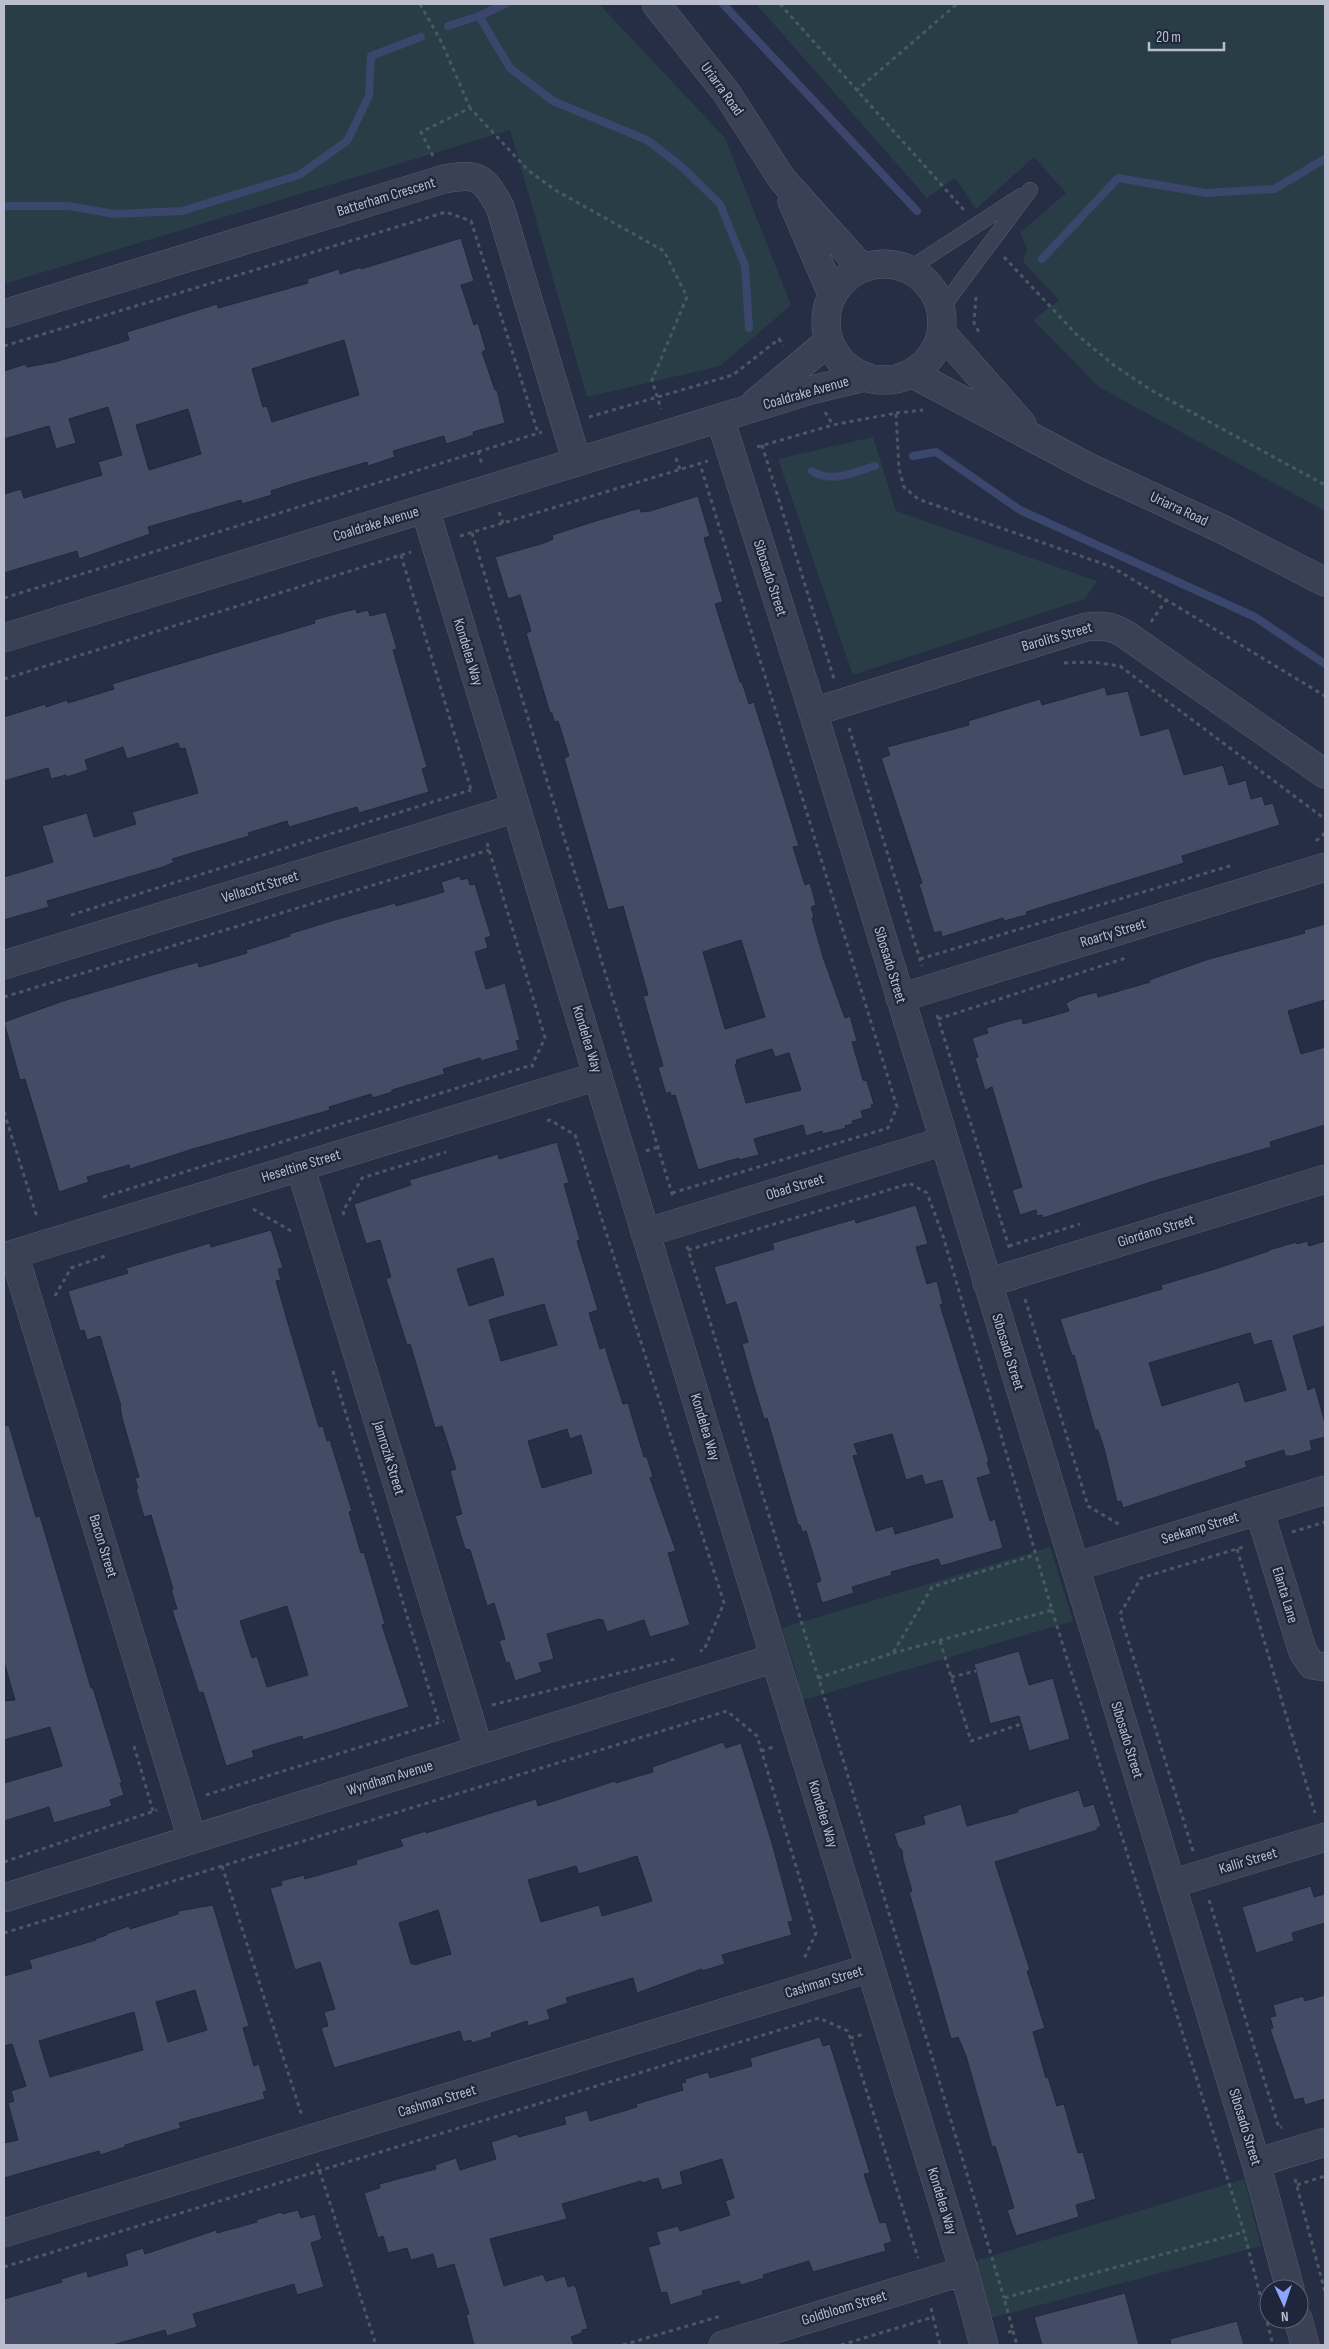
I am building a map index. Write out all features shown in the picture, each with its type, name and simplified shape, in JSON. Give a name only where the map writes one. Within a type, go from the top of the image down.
[{"type":"street","name":"Uriarra Road","points":[[656,4],[726,92],[782,179],[862,268]]},
{"type":"street","name":"Batterham Crescent","points":[[4,314],[444,179],[467,175],[482,181],[490,187],[500,207],[577,462]]},
{"type":"street","name":"Uriarra Road","points":[[782,179],[832,294]]},
{"type":"street","points":[[877,263],[894,264],[909,269],[924,279],[934,292],[941,320],[936,348],[925,362],[911,373],[896,378],[880,380],[865,377],[850,369],[837,357],[829,341],[825,325],[827,309],[832,294],[845,278],[862,268],[877,263]]},
{"type":"street","name":"Uriarra Road","points":[[941,320],[1032,436]]},
{"type":"street","name":"Coaldrake Avenue","points":[[747,410],[829,341]]},
{"type":"street","name":"Uriarra Road","points":[[911,373],[1090,468],[1222,529],[1325,582]]},
{"type":"street","name":"Coaldrake Avenue","points":[[4,638],[811,390],[865,377]]},
{"type":"street","name":"Sibosado Street","points":[[720,418],[813,712],[1075,1567],[1256,2163],[1287,2279]]},
{"type":"street","name":"Kondelea Way","points":[[425,509],[964,2272],[983,2342]]},
{"type":"street","name":"Barolits Street","points":[[813,712],[1086,627],[1101,625],[1115,628],[1126,634],[1325,774]]},
{"type":"street","name":"Vellacott Street","points":[[4,965],[516,808]]},
{"type":"street","name":"Roarty Street","points":[[900,998],[1325,867]]},
{"type":"street","name":"Heseltine Street","points":[[9,1255],[598,1076]]},
{"type":"street","name":"Obad Street","points":[[645,1233],[944,1141]]},
{"type":"street","name":"Jamrozik Street","points":[[300,1166],[479,1750]]},
{"type":"street","name":"Giordano Street","points":[[987,1283],[1325,1180]]},
{"type":"street","name":"Bacon Street","points":[[9,1255],[192,1839]]},
{"type":"street","name":"Seekamp Street","points":[[1075,1567],[1325,1490]]},
{"type":"street","name":"Elanta Lane","points":[[1259,1510],[1302,1652],[1312,1664],[1325,1667]]},
{"type":"street","name":"Wyndham Avenue","points":[[4,1898],[775,1658]]},
{"type":"street","name":"Kallir Street","points":[[1171,1884],[1320,1827]]},
{"type":"street","name":"Cashman Street","points":[[4,2233],[870,1968]]},
{"type":"street","points":[[1256,2163],[1283,2140],[1325,2142]]},
{"type":"street","name":"Goldbloom Street","points":[[723,2345],[964,2272]]},
{"type":"street","points":[[1301,2329],[1305,2345]]},
{"type":"lane","points":[[909,269],[1030,190],[941,320]]},
{"type":"path","points":[[420,4],[442,43],[470,108],[529,171],[548,185],[664,251],[687,298],[652,380]]},
{"type":"path","points":[[780,4],[961,206]]},
{"type":"path","points":[[856,91],[957,4]]},
{"type":"path","points":[[444,179],[421,132],[470,108]]},
{"type":"path","points":[[4,346],[446,212],[471,221],[538,433]]},
{"type":"path","points":[[999,266],[1005,258],[1076,334],[1114,366],[1150,390],[1325,486]]},
{"type":"path","points":[[981,288],[976,296],[974,323],[983,340]]},
{"type":"path","points":[[4,598],[657,396],[733,375],[779,339]]},
{"type":"path","points":[[833,424],[896,412],[933,409]]},
{"type":"path","points":[[896,412],[899,469],[904,487],[918,499],[1112,568],[1325,696]]},
{"type":"path","points":[[472,533],[672,1193],[888,1128],[897,1107],[700,464]]},
{"type":"path","points":[[1055,666],[1065,663],[1092,662],[1120,666],[1325,819]]},
{"type":"path","points":[[850,730],[859,728]]},
{"type":"path","points":[[61,918],[471,790]]},
{"type":"path","points":[[1309,843],[1319,840],[1325,833]]},
{"type":"path","points":[[4,997],[489,850]]},
{"type":"path","points":[[920,959],[1243,862]]},
{"type":"path","points":[[97,1199],[532,1065],[546,1038]]},
{"type":"path","points":[[4,1112],[37,1217]]},
{"type":"path","points":[[541,1123],[550,1120],[576,1135],[724,1603],[704,1650],[697,1653]]},
{"type":"path","points":[[346,1221],[343,1211],[362,1178],[447,1152]]},
{"type":"path","points":[[1018,2345],[688,1250],[909,1183],[928,1193],[943,1236],[1035,1555],[1244,2232],[1273,2345]]},
{"type":"path","points":[[249,1207],[290,1229],[293,1238]]},
{"type":"path","points":[[29,1220],[44,1215]]},
{"type":"path","points":[[51,1302],[71,1268],[109,1255]]},
{"type":"path","points":[[330,1362],[439,1722]]},
{"type":"path","points":[[1140,1578],[1325,1522]]},
{"type":"path","points":[[1238,1549],[1320,1827]]},
{"type":"path","points":[[893,1653],[932,1587],[1035,1555]]},
{"type":"path","points":[[818,1678],[893,1653],[1052,1610]]},
{"type":"path","points":[[940,1641],[971,1741],[1021,1724]]},
{"type":"path","points":[[4,1862],[181,1802],[467,1713],[683,1657]]},
{"type":"path","points":[[951,1677],[976,1671]]},
{"type":"path","points":[[491,1696],[494,1705]]},
{"type":"path","points":[[4,1933],[727,1711],[757,1736],[816,1933],[802,1962]]},
{"type":"path","points":[[222,1866],[376,2345]]},
{"type":"path","points":[[4,2267],[819,2018],[848,2031],[917,2256]]},
{"type":"path","points":[[1283,2140],[1297,2185],[1325,2292]]},
{"type":"path","points":[[1297,2185],[1325,2176]]},
{"type":"path","points":[[1004,2298],[1305,2216]]},
{"type":"path","points":[[840,2345],[933,2317],[940,2345]]},
{"type":"path","points":[[983,2342],[1013,2331]]},
{"type":"shaded area","points":[[4,4],[599,4],[725,138],[791,305],[720,366],[587,397],[510,130],[4,284]]},
{"type":"shaded area","points":[[756,4],[1325,4],[1325,511],[1099,387],[1033,320],[1059,300],[1023,262],[1027,249],[1020,233],[1066,193],[1034,157],[976,209],[955,178],[927,198]]},
{"type":"shaded area","points":[[873,437],[896,511],[1097,581],[1085,599],[853,675],[778,459]]},
{"type":"shaded area","points":[[1050,1547],[1073,1621],[800,1701],[797,1676],[782,1628]]},
{"type":"shaded area","points":[[1244,2179],[1261,2246],[988,2319],[972,2262]]},
{"type":"building","points":[[461,238],[474,281],[461,285],[474,325],[478,323],[486,350],[482,352],[495,390],[497,390],[505,423],[473,432],[474,435],[446,444],[444,436],[393,451],[395,457],[368,466],[367,462],[271,491],[272,495],[242,504],[241,500],[148,527],[150,534],[79,559],[77,551],[4,573],[4,494],[21,489],[24,498],[102,475],[98,462],[122,455],[108,407],[69,419],[76,443],[56,449],[49,426],[4,439],[4,371],[26,364],[27,367],[55,362],[129,340],[127,332],[217,304],[218,308],[308,283],[307,279],[339,269],[340,274],[361,267],[361,269]],"holes":[[[344,340],[359,395],[272,422],[267,406],[263,407],[252,369]],[[188,409],[201,454],[149,470],[136,425]]]},
{"type":"building","points":[[698,496],[710,536],[704,538],[723,602],[715,604],[740,682],[742,682],[749,704],[754,702],[799,846],[793,847],[805,885],[810,883],[816,905],[811,907],[814,917],[812,918],[823,957],[845,1018],[850,1016],[857,1041],[852,1042],[863,1080],[867,1081],[874,1104],[871,1105],[872,1108],[861,1111],[863,1118],[852,1121],[853,1124],[845,1126],[846,1128],[823,1134],[822,1131],[806,1136],[803,1125],[754,1139],[759,1155],[739,1160],[739,1158],[698,1170],[675,1095],[671,1096],[670,1092],[666,1094],[658,1067],[663,1066],[643,996],[648,995],[623,906],[608,910],[564,758],[569,756],[558,721],[554,722],[552,713],[550,713],[526,633],[531,631],[520,595],[508,599],[495,557],[544,543],[553,539],[552,535],[599,520],[640,508],[641,512]],"holes":[[[741,940],[765,1017],[725,1029],[703,952]],[[772,1049],[775,1057],[789,1053],[801,1090],[746,1103],[735,1065],[737,1064],[736,1060]]]},
{"type":"building","points":[[356,609],[357,613],[368,610],[370,616],[386,612],[397,649],[393,650],[427,767],[422,769],[429,792],[359,813],[357,807],[289,827],[287,821],[248,833],[249,836],[172,859],[174,862],[163,867],[47,901],[49,907],[4,920],[4,877],[53,862],[42,826],[87,813],[94,837],[136,824],[132,812],[198,793],[185,748],[180,749],[178,743],[127,759],[123,747],[85,760],[88,770],[67,777],[66,775],[51,779],[48,768],[4,781],[4,717],[45,704],[46,707],[67,700],[68,703],[114,689],[112,684],[315,623],[314,620]]},
{"type":"building","points":[[1105,687],[1107,695],[1128,691],[1141,736],[1169,728],[1184,775],[1223,765],[1229,785],[1246,780],[1251,799],[1262,796],[1265,805],[1273,803],[1280,825],[1182,856],[1184,863],[1026,912],[1027,915],[1004,921],[1003,918],[942,937],[941,931],[934,933],[919,884],[922,883],[881,758],[890,755],[887,747],[969,725],[968,721],[1040,699],[1042,705]]},
{"type":"building","points":[[460,876],[461,880],[468,878],[470,885],[475,884],[491,936],[485,938],[488,948],[475,952],[486,989],[505,983],[520,1040],[516,1041],[519,1050],[481,1061],[480,1058],[443,1069],[445,1074],[392,1090],[392,1092],[373,1098],[371,1094],[329,1107],[330,1110],[130,1169],[129,1165],[87,1177],[89,1182],[59,1192],[25,1079],[20,1080],[4,1022],[63,1001],[173,969],[198,962],[199,967],[247,953],[246,950],[331,921],[395,903],[396,906],[444,892],[441,882]]},
{"type":"building","points":[[1325,924],[1325,1000],[1288,1011],[1301,1054],[1325,1047],[1325,1125],[1270,1142],[1271,1147],[1154,1181],[1043,1218],[1042,1215],[1037,1216],[1036,1210],[1020,1215],[1012,1190],[1022,1187],[992,1087],[985,1090],[975,1058],[978,1057],[972,1038],[988,1033],[986,1028],[1009,1021],[1022,1018],[1023,1024],[1069,1011],[1066,1003],[1078,997],[1097,992],[1098,997],[1150,982],[1149,980],[1209,959],[1305,933],[1304,930]]},
{"type":"building","points":[[557,1142],[569,1183],[564,1184],[580,1240],[577,1241],[598,1310],[589,1313],[600,1349],[605,1347],[623,1404],[628,1403],[644,1457],[647,1457],[653,1477],[650,1478],[676,1551],[668,1553],[690,1625],[650,1637],[644,1620],[607,1632],[603,1620],[599,1619],[547,1634],[554,1659],[539,1663],[542,1672],[515,1681],[509,1662],[506,1663],[499,1641],[505,1639],[494,1603],[487,1606],[470,1550],[465,1549],[455,1516],[462,1514],[450,1471],[456,1469],[442,1426],[435,1428],[410,1344],[407,1345],[386,1279],[391,1277],[380,1240],[366,1244],[354,1204],[411,1185],[409,1180],[498,1154],[499,1159]],"holes":[[[493,1258],[504,1295],[469,1306],[457,1269]],[[544,1304],[557,1345],[501,1361],[489,1320]],[[567,1429],[570,1439],[581,1435],[592,1473],[542,1488],[528,1441]]]},
{"type":"building","points":[[916,1205],[928,1244],[916,1247],[927,1284],[937,1281],[943,1304],[940,1305],[989,1461],[987,1462],[991,1474],[977,1478],[990,1521],[995,1519],[1003,1548],[941,1566],[938,1559],[891,1572],[892,1575],[852,1587],[854,1593],[822,1603],[816,1583],[821,1581],[806,1531],[802,1532],[800,1525],[798,1525],[767,1418],[764,1419],[753,1383],[742,1344],[748,1342],[736,1302],[726,1305],[714,1267],[774,1249],[772,1243],[855,1219],[856,1223]],"holes":[[[892,1434],[906,1480],[922,1475],[925,1485],[942,1480],[953,1517],[895,1534],[893,1526],[876,1531],[853,1456],[858,1455],[854,1444]]]},
{"type":"building","points":[[271,1230],[283,1268],[278,1269],[281,1280],[276,1281],[288,1323],[319,1427],[323,1426],[327,1441],[330,1440],[352,1511],[349,1512],[361,1553],[364,1552],[385,1624],[382,1625],[409,1707],[303,1740],[302,1736],[252,1751],[254,1757],[226,1766],[203,1692],[199,1693],[172,1610],[177,1609],[171,1589],[173,1589],[151,1515],[144,1517],[136,1489],[138,1488],[135,1478],[139,1477],[122,1418],[121,1406],[100,1336],[87,1340],[84,1330],[80,1331],[68,1291],[128,1273],[126,1268],[210,1243],[211,1247]],"holes":[[[287,1606],[308,1675],[267,1687],[257,1656],[252,1658],[240,1621]]]},
{"type":"building","points":[[1307,1241],[1309,1246],[1325,1241],[1325,1326],[1293,1336],[1308,1390],[1315,1387],[1325,1423],[1325,1437],[1310,1441],[1312,1450],[1292,1456],[1285,1456],[1284,1450],[1245,1462],[1247,1467],[1123,1508],[1121,1501],[1117,1502],[1104,1448],[1098,1430],[1095,1430],[1074,1355],[1072,1356],[1060,1319],[1162,1289],[1161,1285],[1269,1250],[1296,1242],[1297,1244]],"holes":[[[1250,1333],[1254,1345],[1271,1340],[1286,1390],[1245,1402],[1239,1382],[1162,1406],[1149,1363]]]},
{"type":"building","points":[[9,1425],[36,1517],[40,1516],[91,1688],[93,1688],[122,1783],[120,1783],[124,1795],[110,1800],[112,1806],[54,1823],[49,1807],[4,1821],[4,1783],[62,1766],[50,1727],[4,1740],[4,1701],[15,1700],[4,1662],[4,1426]]},
{"type":"building","points":[[1019,1651],[1029,1685],[1053,1678],[1070,1739],[1029,1751],[1019,1716],[990,1724],[974,1664]]},
{"type":"building","points":[[723,1742],[726,1748],[741,1743],[772,1843],[793,1921],[788,1922],[792,1935],[722,1955],[725,1964],[702,1971],[702,1969],[637,1993],[633,1978],[566,1998],[568,2003],[547,2010],[550,2019],[528,2026],[527,2021],[491,2033],[492,2037],[472,2043],[471,2040],[463,2042],[460,2031],[334,2068],[321,2028],[328,2026],[324,2012],[335,2009],[320,1962],[295,1970],[270,1888],[282,1885],[281,1881],[304,1875],[305,1879],[357,1864],[356,1860],[403,1846],[400,1839],[426,1831],[426,1833],[536,1799],[538,1806],[615,1781],[616,1783],[653,1772],[652,1767]],"holes":[[[637,1856],[652,1901],[602,1916],[599,1905],[541,1922],[528,1880],[576,1866],[579,1874]],[[438,1910],[451,1954],[414,1965],[414,1963],[411,1964],[399,1923]]]},
{"type":"building","points":[[1079,1790],[1084,1807],[1094,1804],[1101,1826],[1097,1828],[1098,1830],[995,1862],[1030,1970],[1027,1971],[1045,2028],[1033,2032],[1046,2078],[1048,2077],[1057,2106],[1064,2104],[1078,2153],[1083,2152],[1096,2199],[1076,2205],[1079,2217],[1016,2236],[1007,2210],[1014,2208],[995,2146],[992,2147],[966,2056],[958,2037],[951,2039],[909,1892],[912,1891],[902,1850],[898,1846],[894,1833],[925,1824],[923,1816],[961,1804],[967,1826],[1018,1812],[1018,1809]]},
{"type":"building","points":[[1311,1886],[1314,1897],[1325,1894],[1325,1923],[1292,1933],[1294,1941],[1256,1953],[1242,1907]]},
{"type":"building","points":[[213,1905],[249,2026],[243,2028],[254,2066],[259,2064],[267,2091],[263,2092],[265,2099],[179,2123],[181,2128],[125,2145],[125,2147],[100,2155],[99,2151],[4,2178],[4,2143],[18,2140],[8,2103],[14,2101],[11,2091],[26,2086],[12,2044],[4,2046],[4,1976],[32,1968],[29,1960],[96,1940],[106,1934],[129,1926],[130,1929],[178,1914],[178,1911]],"holes":[[[195,1990],[207,2030],[168,2042],[156,2002]],[[134,2012],[143,2050],[50,2077],[39,2041]]]},
{"type":"building","points":[[1325,1995],[1325,2099],[1305,2105],[1303,2098],[1294,2100],[1270,2029],[1273,2028],[1270,2017],[1276,2016],[1273,2005],[1303,1996],[1305,2001]]},
{"type":"building","points":[[820,2037],[823,2046],[830,2044],[870,2173],[864,2174],[880,2223],[886,2222],[892,2242],[884,2244],[886,2251],[813,2272],[809,2261],[763,2275],[764,2278],[741,2285],[739,2281],[702,2291],[703,2295],[670,2305],[667,2292],[661,2293],[648,2247],[660,2244],[656,2232],[678,2226],[680,2231],[730,2215],[725,2201],[734,2198],[722,2159],[680,2172],[683,2184],[662,2190],[658,2178],[642,2183],[641,2181],[562,2204],[567,2219],[490,2239],[504,2286],[543,2274],[546,2281],[565,2276],[568,2287],[574,2285],[576,2288],[588,2329],[582,2330],[582,2333],[571,2337],[574,2345],[474,2345],[466,2315],[469,2314],[454,2264],[437,2269],[433,2254],[411,2260],[407,2248],[388,2253],[383,2236],[378,2238],[364,2193],[380,2188],[379,2184],[436,2169],[435,2165],[456,2158],[460,2170],[496,2159],[491,2142],[516,2134],[519,2137],[566,2124],[564,2117],[587,2110],[590,2121],[637,2107],[636,2104],[683,2090],[681,2083],[686,2082],[685,2079],[708,2072],[710,2078],[752,2066],[750,2058]]},
{"type":"building","points":[[298,2210],[301,2218],[315,2214],[322,2239],[311,2243],[324,2287],[297,2295],[294,2284],[193,2314],[197,2327],[167,2336],[165,2330],[113,2345],[4,2345],[4,2299],[62,2282],[61,2279],[87,2271],[88,2277],[128,2265],[125,2254],[143,2248],[145,2254],[216,2230],[217,2233],[257,2222],[256,2220],[281,2212],[282,2214]]},
{"type":"building","points":[[1125,2293],[1139,2345],[1042,2345],[1034,2317]]},
{"type":"building","points":[[1237,2321],[1244,2345],[1171,2345],[1170,2339]]},
{"type":"waterway","points":[[479,16],[505,4]]},
{"type":"waterway","points":[[723,4],[917,211]]},
{"type":"waterway","points":[[448,26],[479,16],[510,68],[553,101],[647,140],[681,166],[720,204],[745,266],[749,328]]},
{"type":"waterway","points":[[4,206],[69,206],[114,214],[182,211],[299,175],[347,141],[369,96],[371,56],[421,37]]},
{"type":"waterway","points":[[1042,259],[1118,178],[1206,193],[1274,189],[1325,159]]},
{"type":"waterway","points":[[913,456],[936,452],[1020,510],[1255,617],[1325,664]]},
{"type":"waterway","points":[[812,471],[819,475],[835,477],[875,466]]}]
